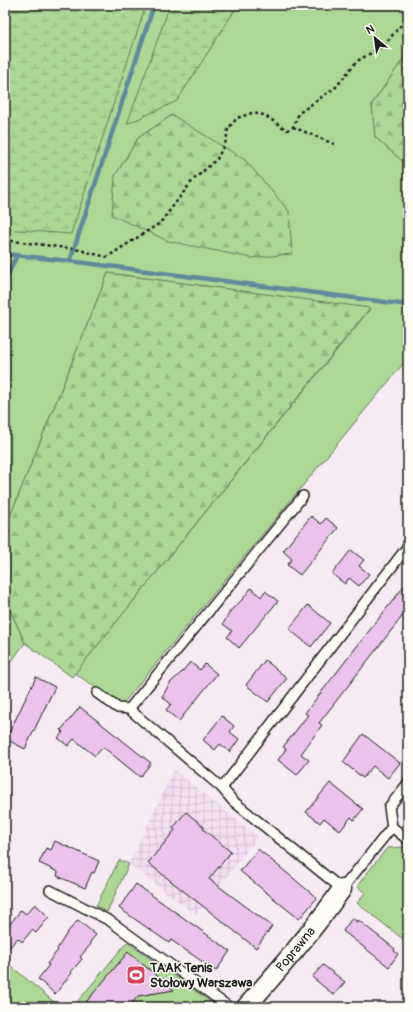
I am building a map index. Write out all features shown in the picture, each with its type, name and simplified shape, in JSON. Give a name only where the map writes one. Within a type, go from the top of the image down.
[{"type":"street","name":"Poprawna","points":[[246,1007],[310,934],[342,889]]},
{"type":"lane","points":[[129,709],[303,496]]},
{"type":"lane","points":[[222,788],[408,546]]},
{"type":"lane","points":[[97,693],[118,708],[129,709],[222,788],[233,801],[342,889],[392,827]]},
{"type":"lane","points":[[408,783],[389,807],[392,827],[408,840]]},
{"type":"lane","points":[[50,890],[110,920],[229,1007]]},
{"type":"path","points":[[5,240],[75,249],[107,257],[160,223],[193,180],[217,159],[226,141],[228,129],[237,118],[252,113],[264,115],[287,130],[293,127],[299,113],[336,87],[358,60],[383,46],[403,23],[408,22]]},
{"type":"path","points":[[293,127],[334,144]]},
{"type":"shaded area","points":[[174,770],[258,837],[196,915],[129,864]]},
{"type":"green space","points":[[5,5],[408,5],[408,52],[372,104],[375,137],[408,166],[408,358],[121,706],[75,673],[370,309],[108,273],[5,529]],"holes":[[[172,115],[115,176],[138,138]]]},
{"type":"green space","points":[[5,5],[146,5],[71,234],[5,229]]},
{"type":"green space","points":[[170,5],[238,5],[177,101],[127,124]]},
{"type":"green space","points":[[408,52],[408,166],[375,137],[372,104]]},
{"type":"green space","points":[[172,115],[245,160],[289,211],[292,254],[251,258],[168,241],[112,215],[115,176],[138,138]]},
{"type":"green space","points":[[108,273],[370,308],[72,677],[25,643],[5,598],[5,529]]},
{"type":"green space","points":[[5,598],[25,643],[5,670]]},
{"type":"green space","points":[[404,847],[408,850],[408,943],[357,903],[365,893],[357,886],[387,848]]},
{"type":"green space","points":[[119,860],[129,864],[107,912],[96,906]]},
{"type":"green space","name":"TAAK Tenis Stołowy Warszawa","points":[[127,942],[218,1007],[73,1007]]},
{"type":"green space","points":[[5,961],[60,1007],[5,1007]]},
{"type":"water","points":[[196,1003],[206,1007],[175,1007]]},
{"type":"building","points":[[311,516],[321,524],[326,518],[338,528],[300,575],[287,565],[292,559],[283,551]]},
{"type":"building","points":[[351,550],[364,560],[359,566],[369,574],[359,586],[349,578],[345,584],[332,574]]},
{"type":"building","points":[[408,581],[408,609],[319,723],[322,725],[301,754],[309,760],[297,775],[278,760],[286,749],[283,747],[308,715],[305,713]]},
{"type":"building","points":[[251,588],[261,597],[265,591],[278,601],[239,648],[227,637],[232,631],[223,624],[231,610],[242,600]]},
{"type":"building","points":[[308,605],[330,623],[311,647],[289,629]]},
{"type":"building","points":[[265,660],[287,678],[268,702],[246,685]]},
{"type":"building","points":[[190,662],[200,670],[205,664],[217,674],[179,721],[166,710],[171,704],[162,697],[170,683]]},
{"type":"building","points":[[36,677],[55,687],[25,749],[6,739]]},
{"type":"building","points":[[80,707],[151,763],[140,777],[103,747],[95,756],[74,739],[68,746],[58,738],[63,732],[61,730]]},
{"type":"building","points":[[222,716],[234,726],[230,732],[239,739],[230,752],[220,744],[215,750],[203,740]]},
{"type":"building","points":[[363,734],[400,763],[388,778],[373,766],[363,778],[343,762]]},
{"type":"building","points":[[330,783],[363,809],[354,820],[351,817],[340,831],[324,818],[320,823],[306,812]]},
{"type":"building","points":[[186,812],[204,827],[203,829],[231,852],[209,879],[272,926],[256,948],[148,863],[175,830],[173,828]]},
{"type":"building","points":[[55,841],[99,861],[85,888],[57,876],[58,872],[39,863],[46,848],[51,850]]},
{"type":"building","points":[[258,849],[317,898],[299,919],[240,871]]},
{"type":"building","points":[[136,884],[230,951],[216,971],[171,940],[169,943],[119,908]]},
{"type":"building","points":[[35,904],[49,917],[36,933],[32,930],[22,942],[18,938],[5,952],[5,919],[10,924],[21,910],[26,914]]},
{"type":"building","points":[[352,918],[357,922],[358,920],[395,949],[394,951],[398,954],[389,967],[343,931]]},
{"type":"building","points":[[78,920],[96,935],[90,942],[91,944],[80,957],[82,959],[55,994],[38,979],[49,965],[47,964],[58,950],[57,949],[67,933]]},
{"type":"building","points":[[128,952],[174,990],[138,996],[129,1007],[82,1007]]},
{"type":"building","points":[[323,965],[345,982],[334,995],[312,977]]},
{"type":"waterway","points":[[70,261],[154,5]]},
{"type":"waterway","points":[[5,254],[70,261],[408,305]]},
{"type":"waterway","points":[[5,281],[17,255]]},
{"type":"place","name":"TAAK Tenis Stołowy Warszawa","points":[[136,975]]}]
